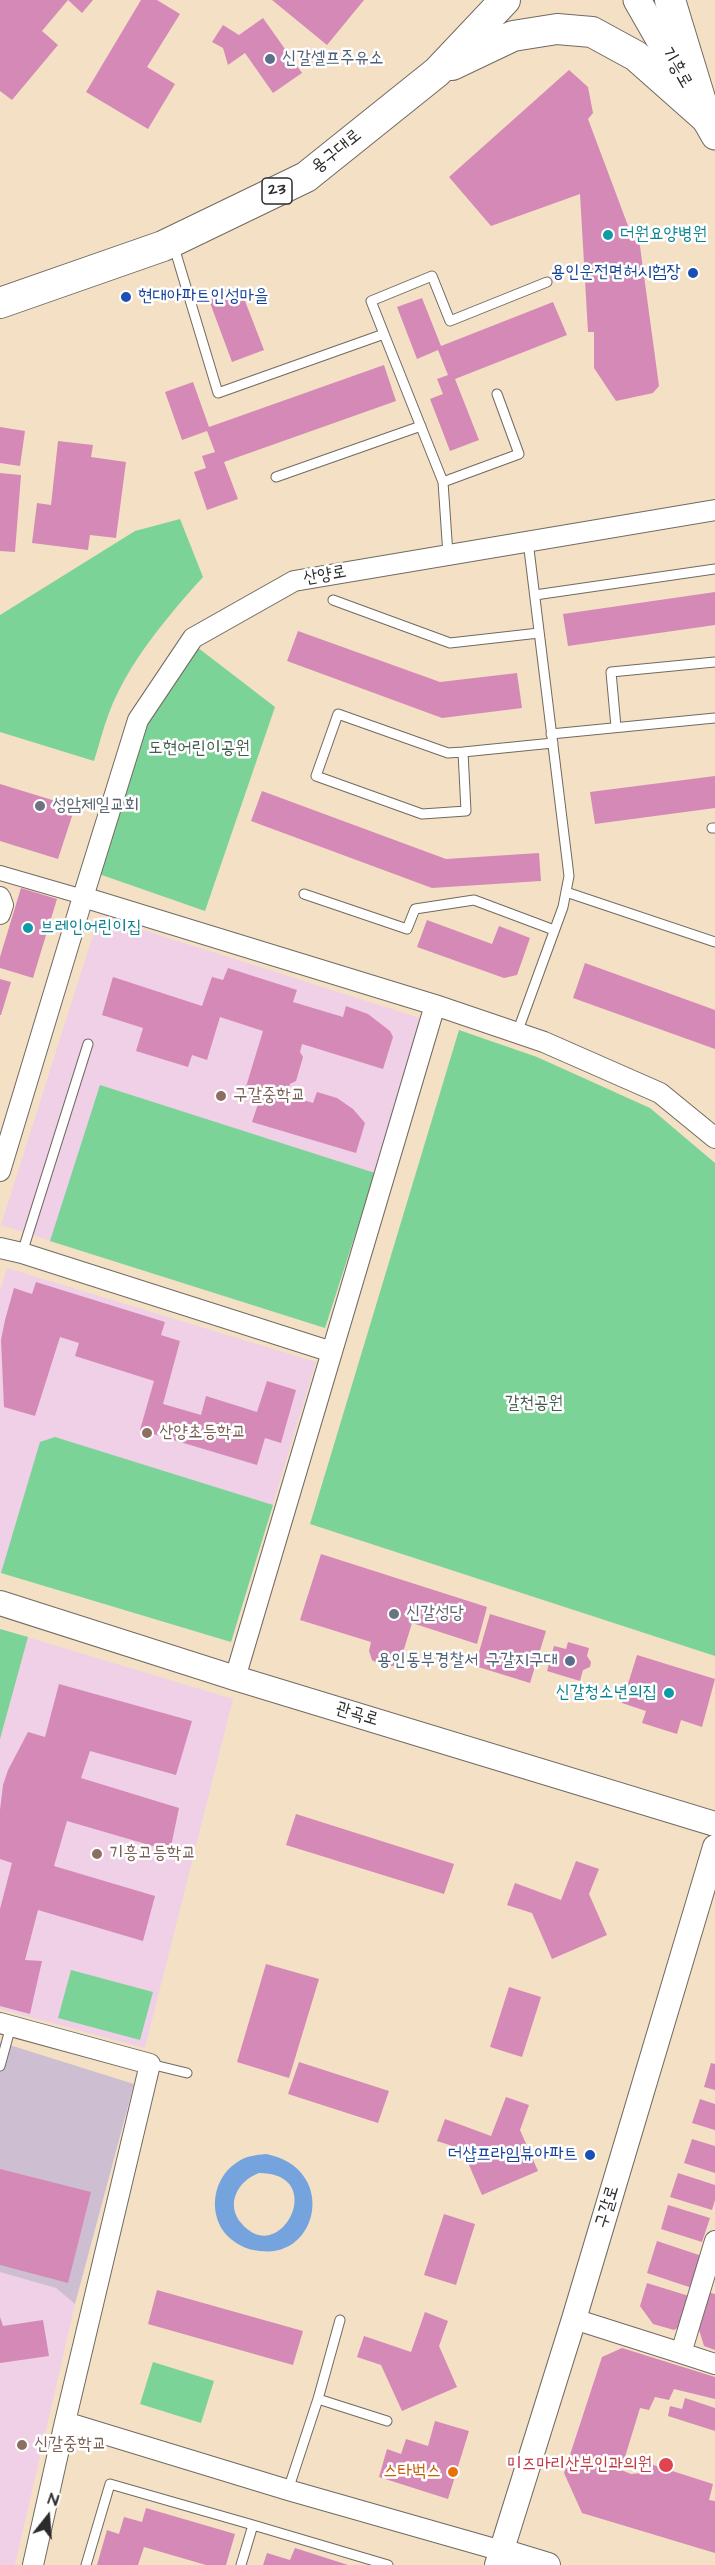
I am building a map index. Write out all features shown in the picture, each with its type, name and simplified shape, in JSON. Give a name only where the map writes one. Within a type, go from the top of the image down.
[{"type":"main road","name":"용구대로","points":[[0,303],[172,241],[306,177],[437,72],[505,0]]},
{"type":"main road","name":"기흥로","points":[[637,0],[710,127]]},
{"type":"main road","points":[[670,0],[710,127]]},
{"type":"main road","points":[[437,72],[513,36],[556,29],[592,32],[636,56],[710,127]]},
{"type":"street","name":"산양로","points":[[0,1171],[138,720],[194,638],[294,581],[715,510]]},
{"type":"street","points":[[0,873],[435,1005],[544,1042],[660,1093],[715,1138]]},
{"type":"street","points":[[0,897],[3,905],[0,914]]},
{"type":"street","points":[[235,1678],[435,1005]]},
{"type":"street","points":[[0,1248],[22,1252],[332,1352]]},
{"type":"street","name":"관곡로","points":[[0,1603],[235,1678],[715,1824]]},
{"type":"street","name":"구갈로","points":[[500,2558],[715,1847]]},
{"type":"street","points":[[6,2024],[150,2064],[64,2422],[33,2565]]},
{"type":"street","points":[[681,2353],[715,2241]]},
{"type":"street","points":[[574,2319],[715,2364]]},
{"type":"street","points":[[64,2422],[500,2558],[548,2565]]},
{"type":"lane","points":[[172,241],[218,393],[384,334]]},
{"type":"lane","points":[[448,555],[443,482],[371,301],[432,276],[450,321],[547,282]]},
{"type":"lane","points":[[443,482],[519,454],[497,394]]},
{"type":"lane","points":[[276,477],[421,426]]},
{"type":"lane","points":[[517,1033],[554,930],[569,876],[528,541]]},
{"type":"lane","points":[[534,595],[715,569]]},
{"type":"lane","points":[[333,600],[450,643],[539,633]]},
{"type":"lane","points":[[616,728],[611,672],[715,662]]},
{"type":"lane","points":[[463,752],[466,811],[422,814],[316,776],[338,714],[448,753],[616,728],[715,718]]},
{"type":"lane","points":[[566,892],[715,942]]},
{"type":"lane","points":[[304,894],[407,929],[415,909],[474,900],[554,930]]},
{"type":"lane","points":[[22,1252],[88,1044]]},
{"type":"lane","points":[[0,2066],[6,2024]]},
{"type":"lane","points":[[150,2064],[187,2073]]},
{"type":"lane","points":[[288,2490],[318,2399],[340,2320]]},
{"type":"lane","points":[[318,2399],[387,2421]]},
{"type":"lane","points":[[86,2565],[110,2484],[388,2565]]},
{"type":"lane","points":[[241,2565],[253,2525]]},
{"type":"shaded area","name":"구갈중학교","points":[[99,916],[423,1019],[325,1328],[1,1225]]},
{"type":"shaded area","name":"산양초등학교","points":[[7,1268],[316,1362],[231,1642],[0,1572],[0,1291]]},
{"type":"shaded area","name":"기흥고등학교","points":[[0,1629],[233,1699],[145,2048],[0,2009]]},
{"type":"shaded area","points":[[0,2042],[134,2084],[75,2304],[56,2288],[0,2272]]},
{"type":"shaded area","name":"신갈중학교","points":[[0,2269],[56,2288],[75,2304],[15,2565],[0,2565]]},
{"type":"green space","points":[[180,519],[203,577],[162,624],[127,676],[109,713],[94,761],[0,732],[0,615],[135,531]]},
{"type":"green space","name":"도현어린이공원","points":[[197,647],[275,707],[205,911],[96,873],[146,721]]},
{"type":"green space","name":"갈천공원","points":[[459,1030],[537,1057],[650,1108],[715,1163],[715,1656],[310,1524]]},
{"type":"green space","points":[[100,1085],[375,1173],[325,1328],[50,1241]]},
{"type":"green space","points":[[55,1437],[273,1505],[231,1642],[1,1573],[40,1442]]},
{"type":"green space","points":[[0,1629],[28,1637],[0,1739]]},
{"type":"green space","points":[[71,1970],[153,1992],[140,2040],[58,2018]]},
{"type":"green space","points":[[153,2362],[214,2381],[201,2423],[140,2404]]},
{"type":"water","points":[[266,2154],[289,2163],[304,2176],[311,2193],[312,2211],[307,2228],[296,2241],[280,2250],[260,2251],[240,2245],[224,2232],[216,2214],[215,2204],[218,2186],[229,2169],[243,2159]],"holes":[[[259,2173],[280,2177],[291,2187],[295,2201],[291,2215],[283,2227],[271,2235],[257,2234],[242,2224],[237,2217],[234,2209],[236,2194],[245,2182]]]},
{"type":"building","points":[[0,0],[68,0],[42,31],[58,45],[12,100],[0,91]]},
{"type":"building","points":[[68,0],[93,0],[82,13]]},
{"type":"building","points":[[141,0],[157,0],[180,14],[147,67],[175,84],[148,129],[86,92]]},
{"type":"building","points":[[272,0],[364,0],[327,45]]},
{"type":"building","name":"신갈셀프주유소","points":[[263,18],[302,73],[273,93],[245,53],[228,65],[223,48],[212,42],[223,25],[239,35]]},
{"type":"building","name":"더원요양병원","points":[[569,70],[588,87],[593,113],[588,119],[630,231],[639,239],[659,386],[653,393],[616,401],[594,368],[594,332],[588,332],[580,194],[491,226],[449,177]]},
{"type":"building","points":[[240,288],[264,350],[232,362],[209,300]]},
{"type":"building","points":[[422,298],[441,346],[553,302],[567,335],[455,379],[479,440],[450,451],[430,399],[443,394],[437,379],[448,375],[438,350],[417,359],[397,307]]},
{"type":"building","points":[[384,365],[396,401],[224,462],[238,499],[207,510],[194,472],[206,468],[202,456],[215,452],[207,431],[182,440],[165,392],[193,382],[209,427]]},
{"type":"building","points":[[0,427],[25,431],[20,466],[0,463]]},
{"type":"building","points":[[58,441],[93,445],[91,457],[126,462],[116,538],[90,535],[88,550],[32,543],[37,503],[51,505]]},
{"type":"building","points":[[0,473],[21,475],[15,552],[0,551]]},
{"type":"building","points":[[715,592],[715,625],[568,646],[563,614]]},
{"type":"building","points":[[298,631],[440,682],[517,673],[522,708],[442,718],[287,661]]},
{"type":"building","points":[[715,776],[715,808],[595,824],[590,792]]},
{"type":"building","points":[[0,784],[75,807],[58,859],[0,841]]},
{"type":"building","points":[[262,791],[446,859],[539,853],[541,881],[432,888],[251,821]]},
{"type":"building","name":"브레인어린이집","points":[[21,888],[57,899],[33,978],[0,968],[0,957]]},
{"type":"building","points":[[427,920],[492,944],[499,926],[530,938],[517,975],[504,978],[417,947]]},
{"type":"building","points":[[585,963],[715,1010],[715,1049],[573,998]]},
{"type":"building","points":[[228,968],[297,990],[293,1002],[343,1017],[346,1006],[368,1014],[390,1031],[393,1037],[383,1069],[302,1044],[300,1052],[303,1057],[296,1081],[290,1084],[287,1095],[313,1103],[317,1092],[337,1098],[353,1109],[365,1123],[356,1153],[252,1122],[259,1101],[250,1098],[251,1093],[245,1090],[263,1031],[220,1017],[207,1060],[192,1055],[188,1067],[136,1051],[143,1028],[102,1015],[113,977],[202,1006],[212,977],[223,980]]},
{"type":"building","points":[[0,979],[11,982],[1,1015],[0,1015]]},
{"type":"building","points":[[36,1282],[165,1322],[161,1335],[180,1341],[163,1404],[201,1415],[206,1396],[257,1412],[267,1381],[296,1390],[281,1443],[265,1438],[257,1465],[140,1430],[154,1381],[75,1356],[79,1343],[60,1337],[35,1416],[4,1407],[1,1340],[5,1320],[14,1288],[32,1294]]},
{"type":"building","name":"신갈성당","points":[[321,1554],[487,1607],[477,1644],[412,1623],[401,1659],[394,1666],[380,1665],[372,1660],[369,1651],[371,1642],[300,1620]]},
{"type":"building","points":[[490,1614],[546,1631],[530,1683],[475,1666]]},
{"type":"building","name":"용인동부경찰서 구갈지구대","points":[[568,1642],[589,1648],[587,1656],[591,1662],[590,1667],[583,1670],[580,1681],[547,1671],[554,1646],[566,1649]]},
{"type":"building","name":"신갈청소년의집","points":[[637,1655],[715,1679],[702,1727],[681,1720],[677,1734],[642,1723],[646,1711],[622,1703]]},
{"type":"building","points":[[59,1684],[192,1721],[176,1775],[90,1751],[81,1778],[179,1808],[170,1851],[67,1821],[54,1866],[155,1896],[143,1941],[38,1910],[25,1960],[42,1961],[30,2014],[0,2006],[0,1909],[12,1863],[0,1859],[0,1810],[3,1785],[8,1770],[28,1732],[45,1737]]},
{"type":"building","points":[[296,1814],[454,1864],[444,1894],[286,1845]]},
{"type":"building","points":[[576,1861],[599,1869],[589,1894],[607,1935],[552,1959],[532,1913],[507,1905],[515,1883],[561,1900]]},
{"type":"building","points":[[266,1964],[319,1979],[289,2078],[237,2062]]},
{"type":"building","points":[[509,1987],[541,1997],[522,2057],[490,2047]]},
{"type":"building","points":[[299,2062],[389,2091],[378,2123],[288,2094]]},
{"type":"building","points":[[711,2063],[715,2064],[715,2090],[704,2087]]},
{"type":"building","points":[[506,2097],[529,2105],[520,2130],[538,2171],[482,2195],[462,2149],[437,2141],[445,2119],[491,2136]]},
{"type":"building","points":[[700,2099],[715,2104],[715,2130],[692,2123]]},
{"type":"building","points":[[692,2139],[715,2146],[715,2173],[684,2163]]},
{"type":"building","points":[[0,2169],[91,2192],[68,2283],[0,2265]]},
{"type":"building","points":[[678,2173],[715,2185],[712,2210],[670,2197]]},
{"type":"building","points":[[668,2205],[710,2218],[702,2242],[661,2229]]},
{"type":"building","points":[[444,2214],[475,2224],[456,2285],[424,2275]]},
{"type":"building","points":[[657,2241],[702,2256],[692,2288],[647,2273]]},
{"type":"building","points":[[647,2283],[692,2297],[684,2324],[674,2330],[653,2324],[640,2306]]},
{"type":"building","points":[[157,2290],[303,2331],[293,2365],[148,2324]]},
{"type":"building","points":[[707,2292],[715,2294],[715,2350],[704,2346],[697,2323]]},
{"type":"building","points":[[425,2312],[448,2321],[439,2346],[457,2387],[402,2411],[381,2365],[357,2357],[364,2336],[411,2352]]},
{"type":"building","points":[[0,2317],[3,2326],[43,2320],[49,2356],[0,2363]]},
{"type":"building","points":[[622,2348],[715,2377],[715,2399],[674,2389],[669,2400],[655,2397],[649,2410],[640,2408],[621,2470],[631,2474],[641,2473],[644,2462],[713,2484],[709,2500],[715,2501],[715,2553],[582,2513],[564,2473],[602,2357]]},
{"type":"building","points":[[685,2398],[715,2408],[715,2431],[668,2416],[670,2406],[682,2409]]},
{"type":"building","points":[[435,2421],[469,2431],[448,2499],[379,2477],[387,2449],[401,2454],[406,2439],[428,2446]]},
{"type":"building","points":[[146,2508],[235,2534],[226,2565],[206,2565],[144,2547],[138,2565],[97,2565],[107,2530],[119,2534],[124,2517],[142,2522]]},
{"type":"building","points":[[295,2548],[348,2565],[263,2565],[267,2553],[290,2560]]},
{"type":"place","name":"신갈셀프주유소","points":[[270,59]]},
{"type":"place","name":"더원요양병원","points":[[608,235]]},
{"type":"place","name":"용인운전면허시험장","points":[[693,273]]},
{"type":"place","name":"현대아파트인성마을","points":[[126,297]]},
{"type":"place","name":"성암제일교회","points":[[40,806]]},
{"type":"place","name":"브레인어린이집","points":[[28,928]]},
{"type":"place","name":"구갈중학교","points":[[221,1096]]},
{"type":"place","name":"산양초등학교","points":[[147,1433]]},
{"type":"place","name":"신갈성당","points":[[394,1614]]},
{"type":"place","name":"용인동부경찰서 구갈지구대","points":[[570,1661]]},
{"type":"place","name":"신갈청소년의집","points":[[669,1693]]},
{"type":"place","name":"기흥고등학교","points":[[97,1854]]},
{"type":"place","name":"더샵프라임뷰아파트","points":[[590,2155]]},
{"type":"place","name":"신갈중학교","points":[[22,2445]]},
{"type":"place","name":"미즈마리산부인과의원","points":[[666,2465]]},
{"type":"place","name":"스타벅스","points":[[453,2472]]}]
